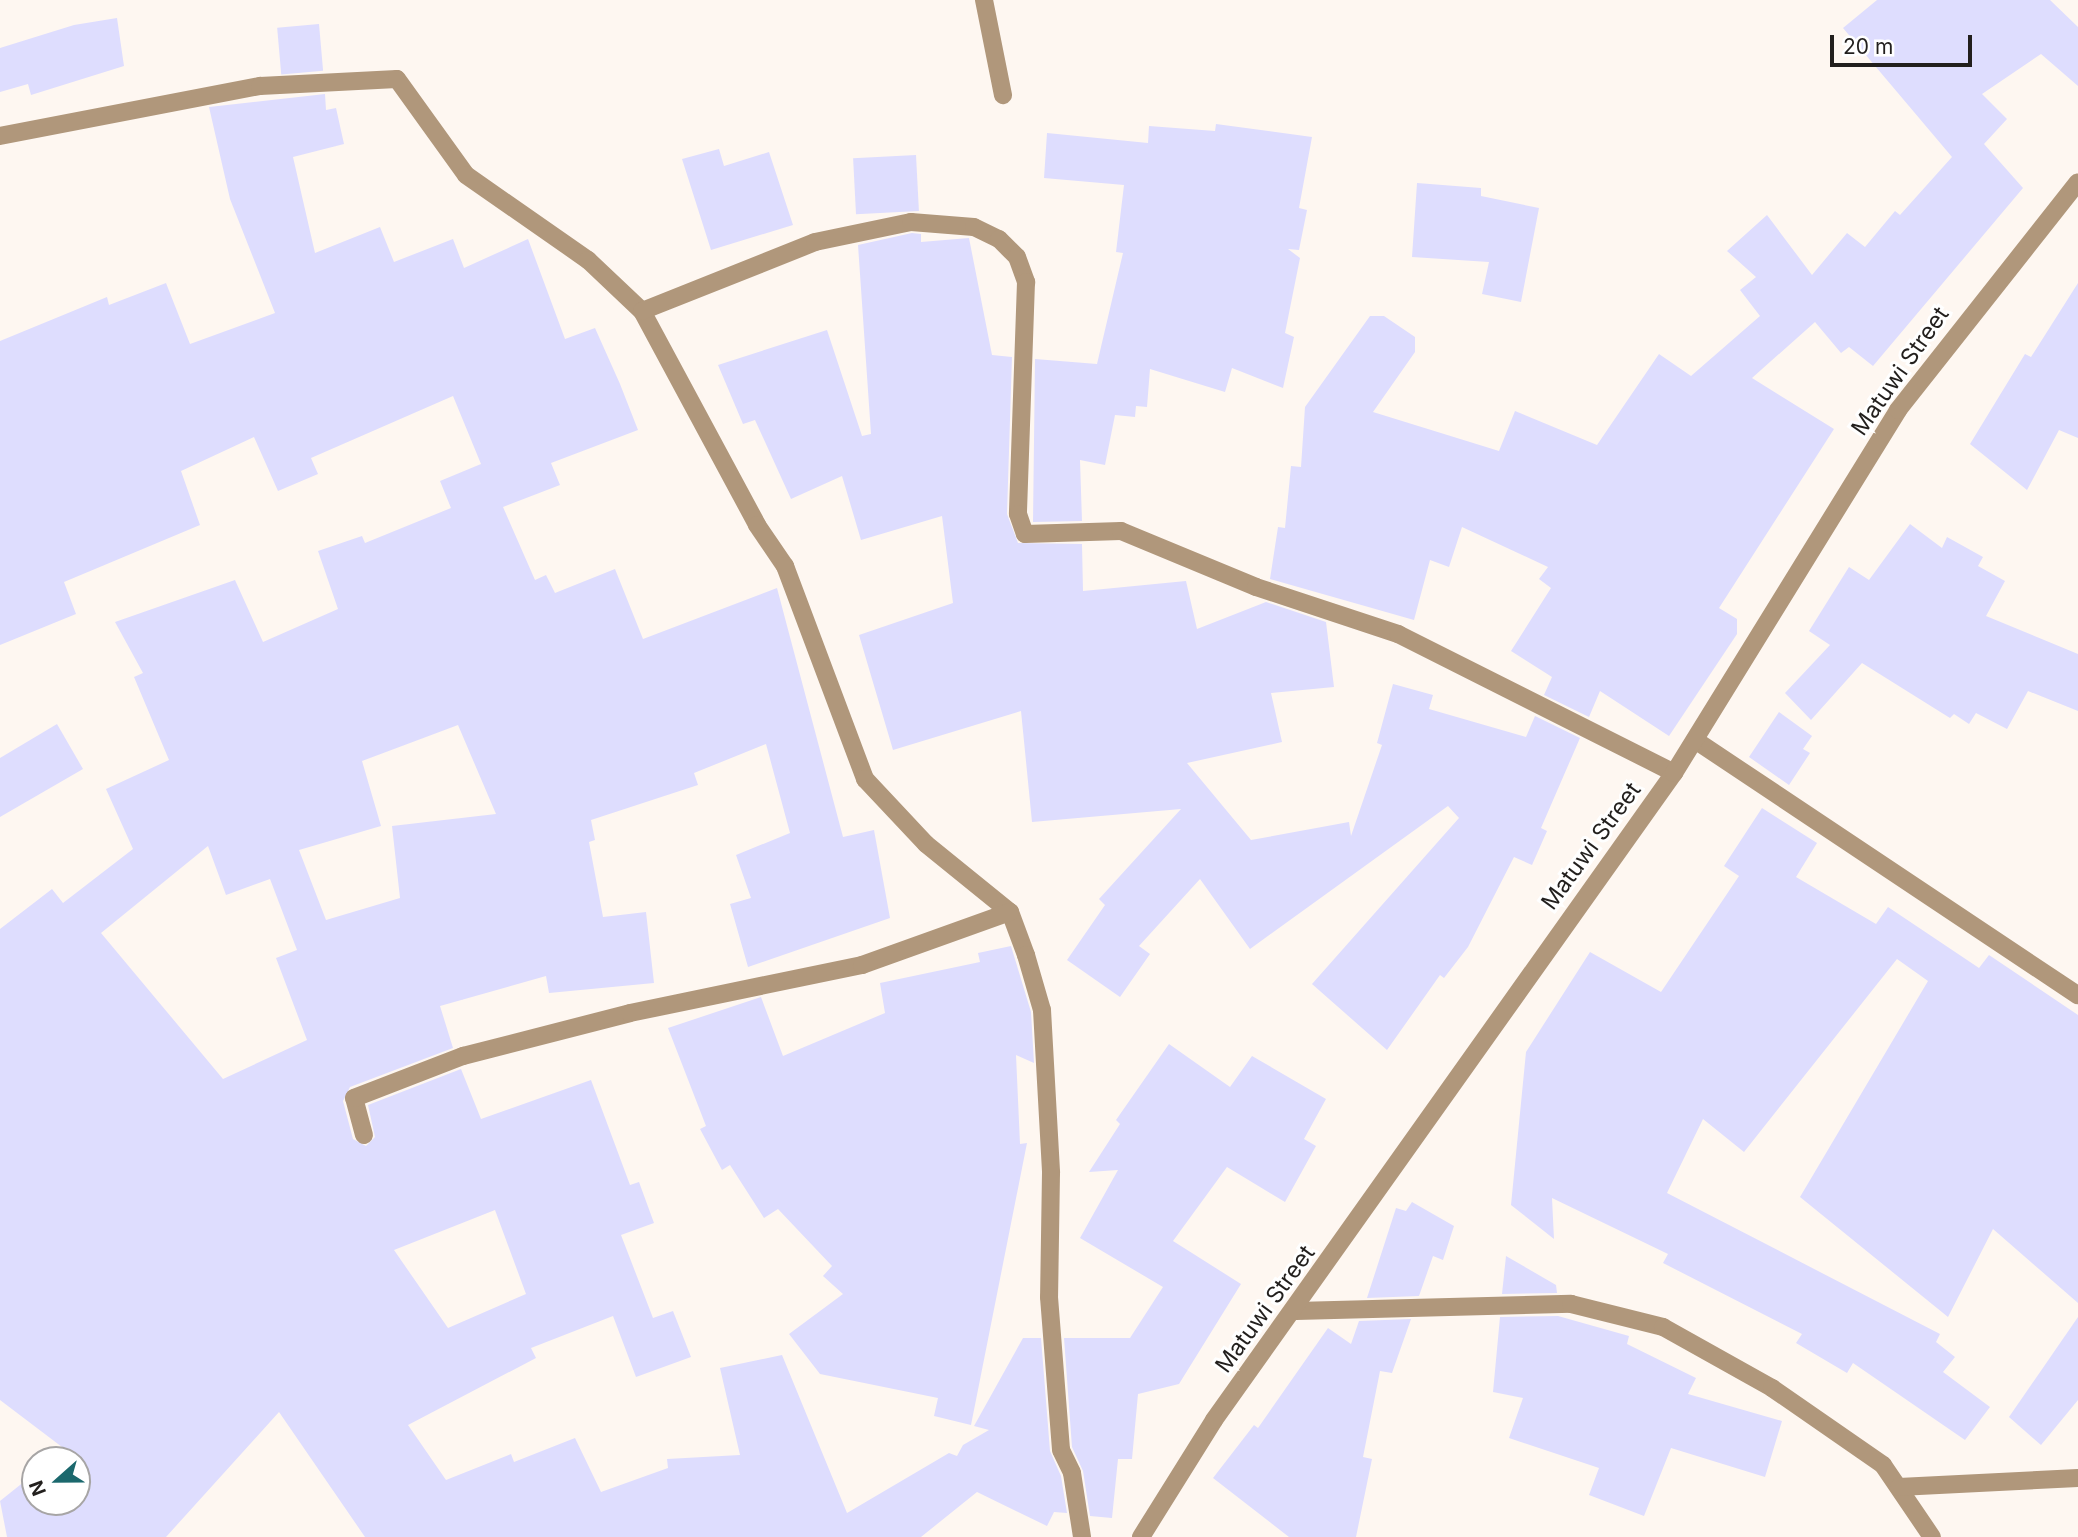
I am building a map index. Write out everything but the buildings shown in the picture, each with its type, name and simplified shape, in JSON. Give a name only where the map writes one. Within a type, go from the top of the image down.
[{"type":"street","points":[[984,0],[1003,95]]},
{"type":"street","points":[[0,136],[260,86],[397,79],[466,175],[588,260],[642,312],[757,525],[785,566],[865,779],[926,844],[1010,912],[1042,1010],[1051,1173],[1049,1297],[1060,1450],[1072,1473],[1082,1537]]},
{"type":"street","name":"Matuwi Street","points":[[1141,1537],[1214,1420],[1296,1311],[1674,773],[1898,410],[2078,183]]},
{"type":"street","points":[[642,312],[814,242],[911,222],[974,227],[999,239],[1017,257],[1026,282],[1018,514],[1025,534],[1121,531],[1256,587],[1398,634],[1674,773]]},
{"type":"street","points":[[1695,740],[2078,995]]},
{"type":"street","points":[[364,1135],[354,1098],[463,1056],[643,1010],[862,965],[1010,912]]},
{"type":"street","points":[[1296,1311],[1571,1304],[1624,1314],[1663,1327],[1772,1388],[1883,1465],[1932,1537]]},
{"type":"street","points":[[1899,1487],[2078,1478]]}]
